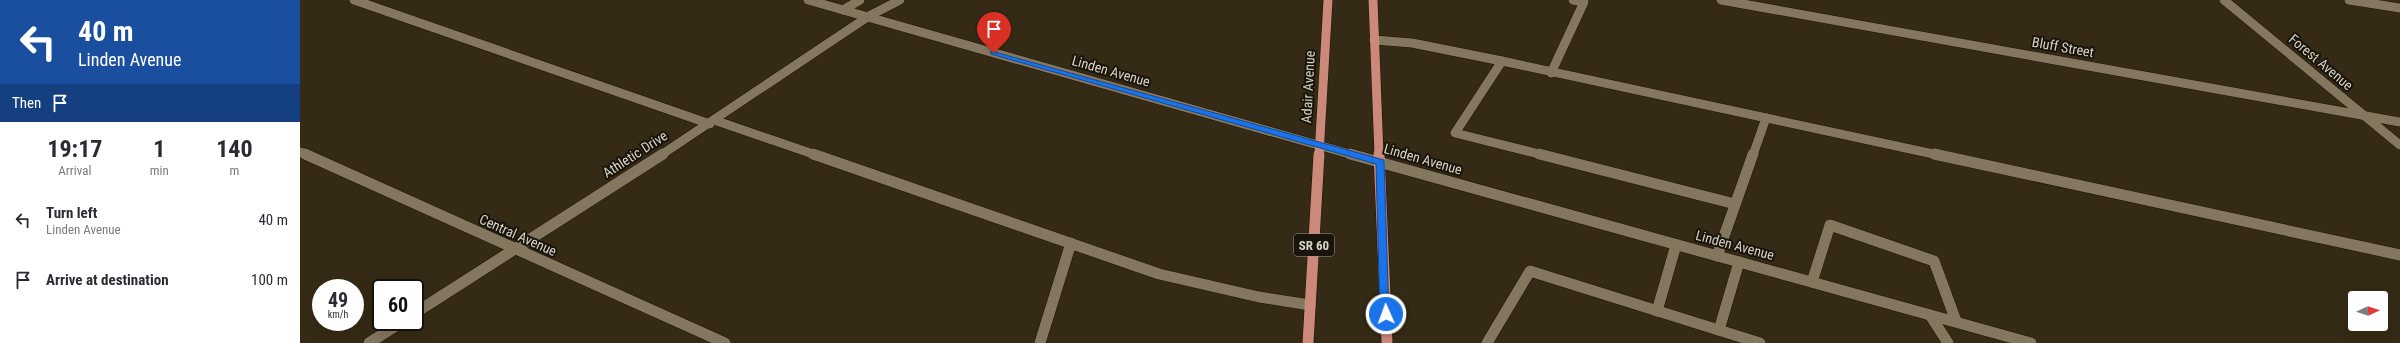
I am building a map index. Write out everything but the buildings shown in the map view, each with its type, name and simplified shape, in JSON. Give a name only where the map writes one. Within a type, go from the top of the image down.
[{"type":"main road","name":"Adair Avenue","points":[[1308,343],[1328,0]]},
{"type":"main road","points":[[1373,0],[1387,343]]},
{"type":"street","points":[[354,0],[1159,274],[1259,297],[1310,305]]},
{"type":"street","points":[[370,5],[382,0]]},
{"type":"street","name":"Linden Avenue","points":[[808,0],[869,16],[1320,146],[2031,343]]},
{"type":"street","points":[[843,10],[860,0]]},
{"type":"street","name":"Athletic Drive","points":[[424,308],[712,122],[869,16],[900,0]]},
{"type":"street","points":[[1551,72],[1584,2],[1573,0]]},
{"type":"street","name":"Bluff Street","points":[[1721,0],[2400,122]]},
{"type":"street","name":"Forest Avenue","points":[[2224,0],[2400,145]]},
{"type":"street","points":[[2349,0],[2400,8]]},
{"type":"street","points":[[1374,40],[1412,43],[1502,61],[2400,255]]},
{"type":"street","points":[[1502,61],[1455,133],[1735,204]]},
{"type":"street","points":[[1717,256],[1766,118]]},
{"type":"street","name":"Central Avenue","points":[[300,152],[514,250],[725,343]]},
{"type":"street","points":[[1812,282],[1830,225],[1934,261],[1956,321]]},
{"type":"street","points":[[1040,343],[1071,243]]},
{"type":"street","points":[[1657,311],[1676,245]]},
{"type":"street","points":[[1719,330],[1739,262]]},
{"type":"street","points":[[1487,343],[1530,271],[1760,343]]},
{"type":"street","points":[[1930,315],[1948,343]]},
{"type":"street","points":[[369,343],[388,331]]},
{"type":"route","points":[[994,53],[1380,162],[1386,314]]}]
